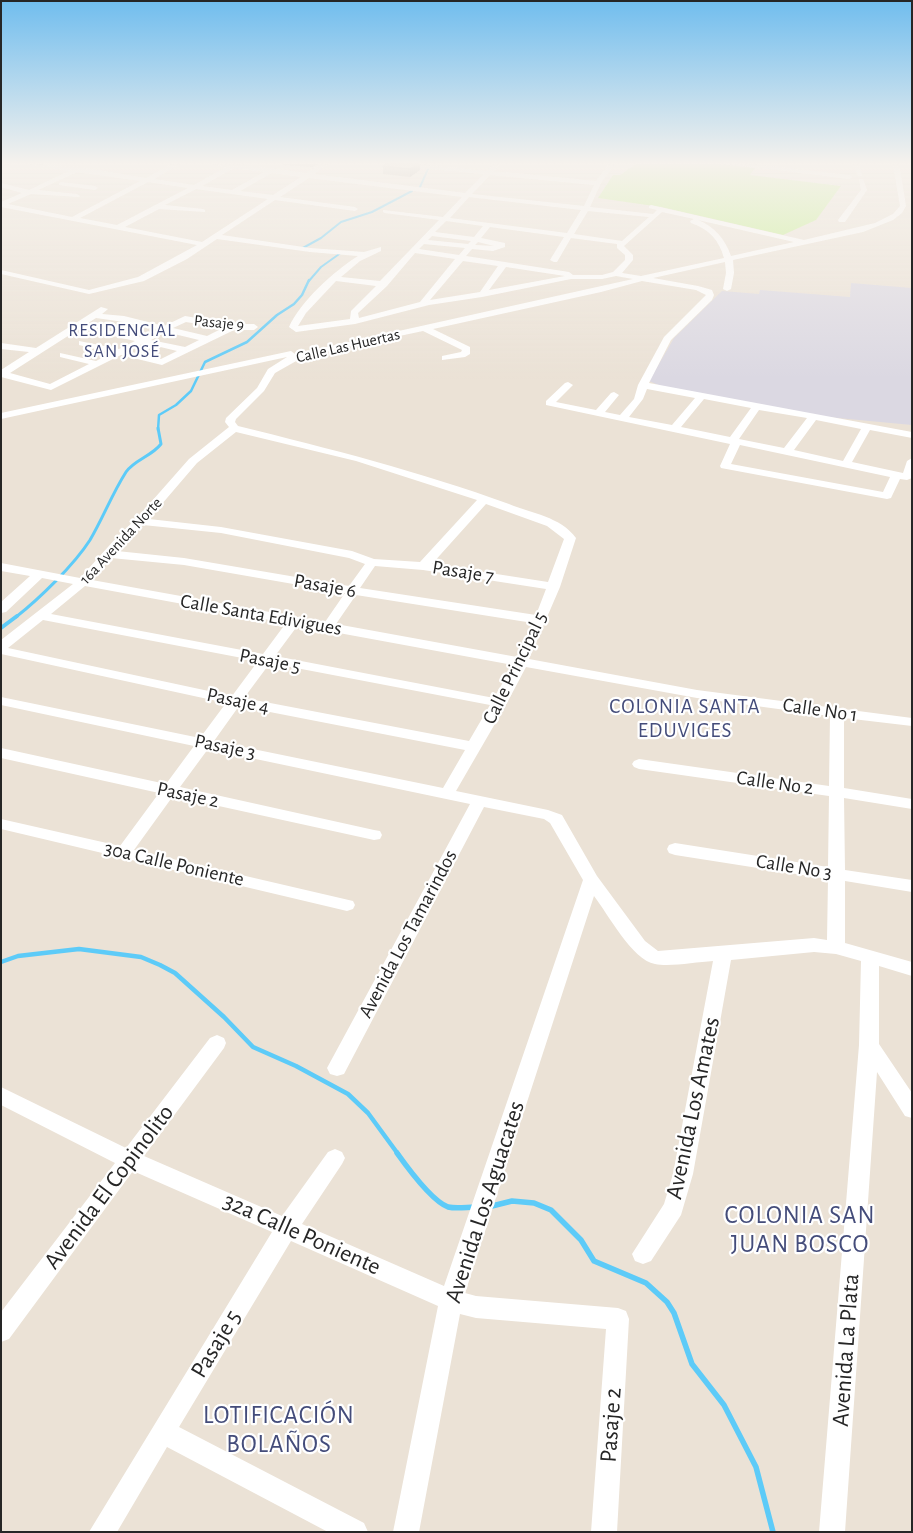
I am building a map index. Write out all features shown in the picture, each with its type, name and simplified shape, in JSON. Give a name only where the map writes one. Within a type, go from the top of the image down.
[{"type":"street","points":[[158,236],[202,244]]},
{"type":"street","points":[[1,272],[88,292],[141,279],[184,257],[214,236],[310,250],[364,254]]},
{"type":"street","points":[[355,321],[354,313],[429,236]]},
{"type":"street","points":[[423,242],[493,249],[502,245],[475,239],[444,236]]},
{"type":"street","points":[[426,304],[424,300],[478,236]]},
{"type":"street","points":[[565,236],[623,243]]},
{"type":"street","points":[[554,260],[568,236]]},
{"type":"street","points":[[616,274],[630,260],[629,255],[620,246],[632,236]]},
{"type":"street","points":[[716,236],[722,243],[731,270],[727,289]]},
{"type":"street","points":[[773,236],[804,243]]},
{"type":"street","name":"Calle Las Huertas","points":[[234,428],[230,422],[231,418],[256,394],[271,371],[302,354],[601,290],[634,282],[642,278],[836,236]]},
{"type":"street","points":[[378,249],[364,254],[336,278],[302,310],[294,322],[294,327],[296,329],[375,318],[401,308],[583,276]]},
{"type":"street","points":[[414,251],[583,276],[602,277],[616,274],[703,289],[710,295],[710,298],[667,339],[642,385],[642,393],[638,400],[621,418]]},
{"type":"street","points":[[482,295],[503,265]]},
{"type":"street","points":[[540,284],[547,271]]},
{"type":"street","points":[[336,278],[384,284]]},
{"type":"street","points":[[1,374],[104,309]]},
{"type":"street","points":[[93,315],[207,339]]},
{"type":"street","name":"Pasaje 9","points":[[166,329],[185,319],[232,327],[254,326]]},
{"type":"street","points":[[124,320],[82,343],[162,362],[232,327]]},
{"type":"street","points":[[425,328],[467,349],[465,354],[445,358]]},
{"type":"street","points":[[1,374],[52,387],[166,329]]},
{"type":"street","points":[[103,331],[185,350]]},
{"type":"street","points":[[1,346],[38,351]]},
{"type":"street","points":[[1,416],[290,354],[302,354]]},
{"type":"street","points":[[63,355],[98,364]]},
{"type":"street","points":[[568,384],[549,403],[907,476],[912,461]]},
{"type":"street","points":[[642,385],[912,435]]},
{"type":"street","points":[[598,414],[614,395]]},
{"type":"street","points":[[674,429],[702,396]]},
{"type":"street","points":[[757,406],[734,441],[725,466],[888,496],[896,474]]},
{"type":"street","points":[[787,452],[813,417]]},
{"type":"street","points":[[846,464],[867,427]]},
{"type":"street","points":[[234,428],[364,460],[484,499],[423,566]]},
{"type":"street","name":"16a Avenida Norte","points":[[1,648],[83,582],[193,460],[234,428]]},
{"type":"street","name":"Calle Principal 5","points":[[448,792],[500,703],[522,661],[554,587],[570,538],[563,530],[552,525],[484,499]]},
{"type":"street","name":"Pasaje 7","points":[[140,521],[221,530],[352,555],[372,562],[423,566],[554,587]]},
{"type":"street","name":"Pasaje 6","points":[[109,554],[142,556],[192,563],[352,591],[541,620]]},
{"type":"street","points":[[328,627],[372,562]]},
{"type":"street","name":"Calle Santa Edivigues","points":[[1,568],[522,661]]},
{"type":"street","points":[[1,609],[40,574]]},
{"type":"street","name":"Pasaje 5","points":[[41,616],[500,703]]},
{"type":"street","points":[[124,852],[294,621]]},
{"type":"street","name":"Pasaje 4","points":[[1,648],[236,701],[475,747]]},
{"type":"street","name":"Calle No 1","points":[[522,661],[697,694],[912,722]]},
{"type":"street","name":"Pasaje 3","points":[[1,701],[548,814],[556,819],[591,880],[639,946],[647,954],[656,958],[814,945],[836,947],[912,970]]},
{"type":"street","points":[[836,947],[837,712]]},
{"type":"street","name":"Pasaje 2","points":[[1,753],[374,835]]},
{"type":"street","name":"Calle No 2","points":[[639,764],[912,804]]},
{"type":"street","name":"Avenida Los Tamarindos","points":[[337,1068],[480,800]]},
{"type":"street","name":"30a Calle Poniente","points":[[1,824],[347,905]]},
{"type":"street","name":"Calle No 3","points":[[676,849],[912,886]]},
{"type":"street","name":"Avenida Los Aguacates","points":[[406,1532],[451,1300],[591,880]]},
{"type":"street","name":"Avenida Los Amates","points":[[643,1254],[673,1208],[683,1174],[723,953]]},
{"type":"street","name":"Avenida La Plata","points":[[832,1532],[869,1045],[870,958]]},
{"type":"street","name":"Avenida El Copinolito","points":[[1,1332],[217,1043]]},
{"type":"street","points":[[869,1045],[912,1110]]},
{"type":"street","name":"32a Calle Poniente","points":[[1,1095],[130,1160],[451,1300],[476,1307],[618,1319]]},
{"type":"street","name":"Pasaje 5","points":[[102,1532],[286,1228],[335,1158]]},
{"type":"street","name":"Pasaje 2","points":[[604,1532],[618,1319]]},
{"type":"street","points":[[162,1432],[355,1532]]},
{"type":"shaded area","points":[[851,283],[912,288],[912,425],[827,417],[661,386],[649,381],[674,338],[722,291],[759,294],[760,290],[850,297]]},
{"type":"waterway","points":[[301,249],[324,236]]},
{"type":"waterway","points":[[308,282],[321,267],[342,252]]},
{"type":"waterway","points":[[158,429],[159,415],[176,405],[191,391],[205,362],[247,342],[277,315],[294,304],[302,295],[308,282]]},
{"type":"waterway","points":[[16,617],[56,581],[83,550],[95,532],[126,472],[161,444],[158,429]]},
{"type":"waterway","points":[[1,628],[17,616]]},
{"type":"waterway","points":[[1,962],[18,956],[79,949],[141,957],[160,965],[175,973],[224,1017],[253,1047],[296,1066],[348,1094],[368,1113],[398,1154]]},
{"type":"waterway","points":[[397,1153],[420,1183],[442,1204],[451,1208],[476,1207]]},
{"type":"waterway","points":[[488,1207],[512,1201],[534,1203],[551,1210],[581,1240],[594,1261],[646,1283],[667,1302],[674,1313],[692,1364],[724,1405],[756,1467],[773,1532]]},
{"type":"district","name":"RESIDENCIAL SAN JOSÉ","points":[[122,341]]},
{"type":"district","name":"COLONIA SANTA EDUVIGES","points":[[685,719]]},
{"type":"district","name":"COLONIA SAN JUAN BOSCO","points":[[800,1230]]},
{"type":"district","name":"LOTIFICACIÓN BOLAÑOS","points":[[279,1430]]}]
